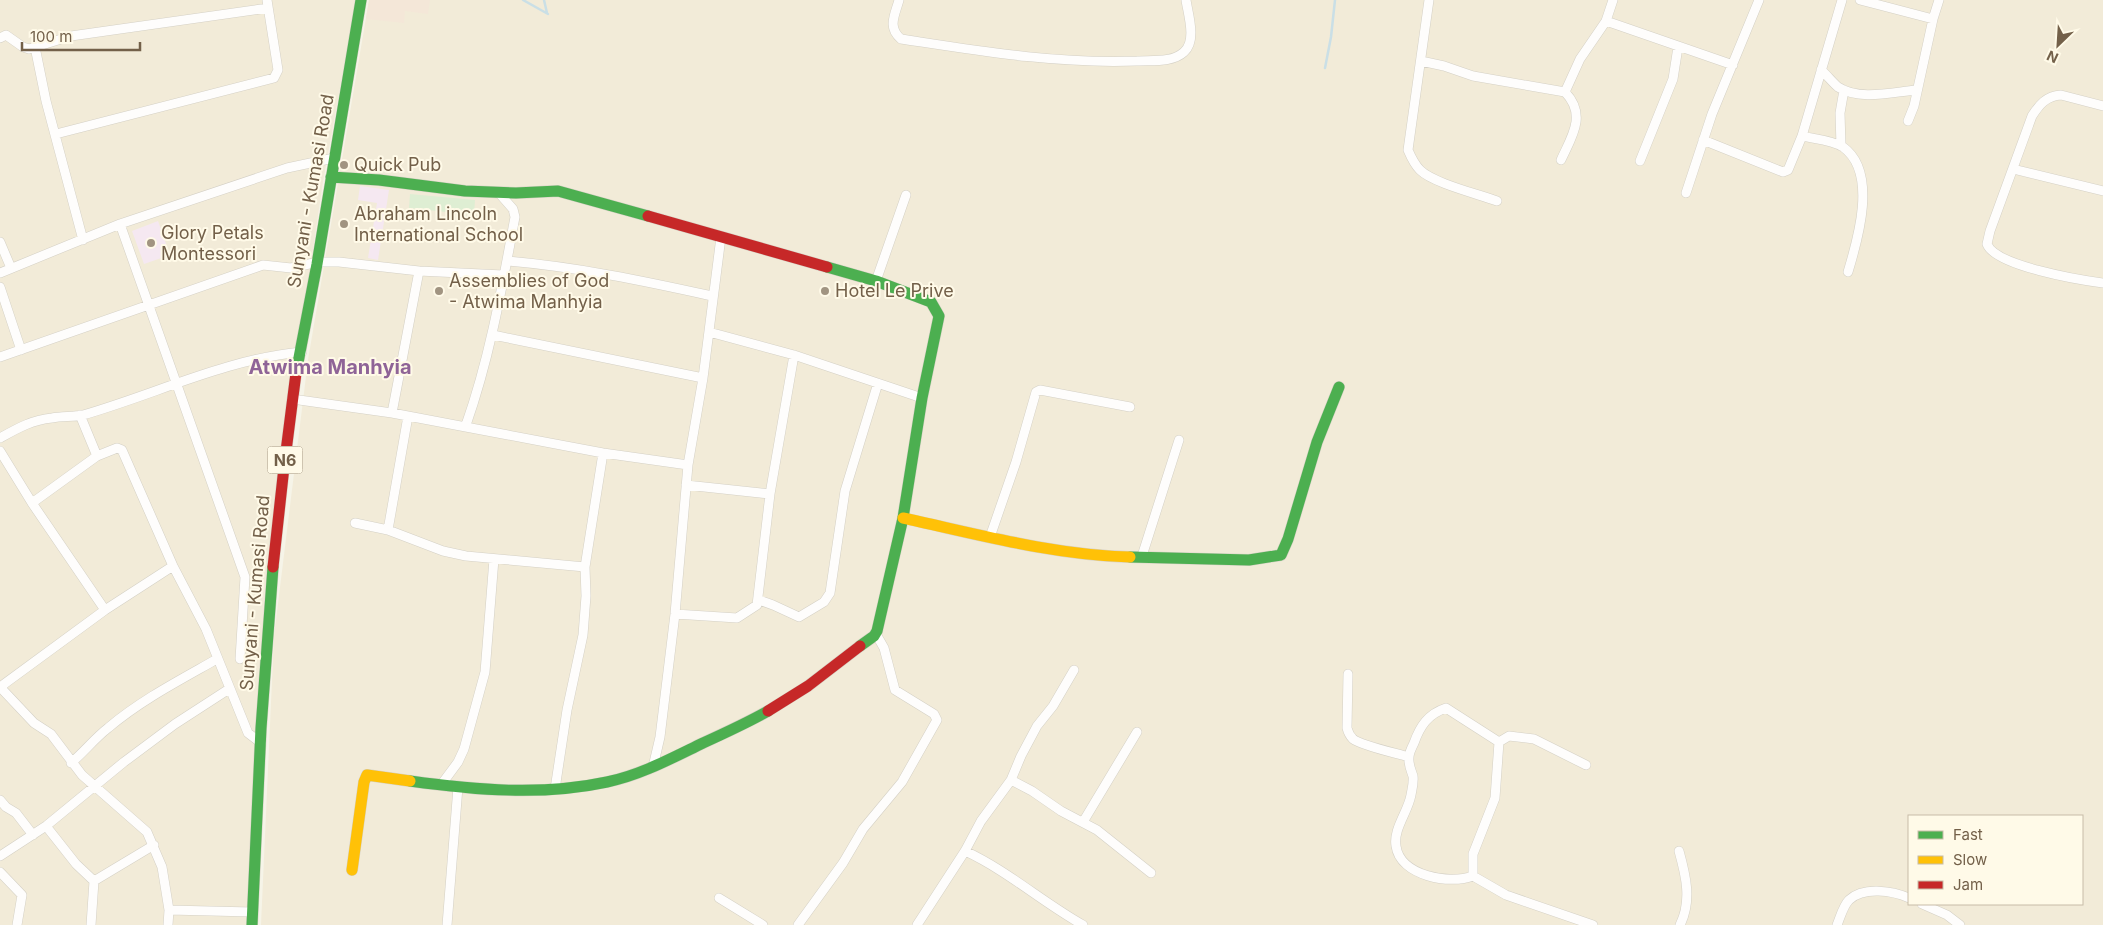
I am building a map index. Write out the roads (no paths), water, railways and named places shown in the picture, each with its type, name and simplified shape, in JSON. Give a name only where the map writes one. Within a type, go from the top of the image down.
[{"type":"street","name":"Sunyani - Kumasi Road","points":[[252,925],[269,595],[292,400],[318,262],[361,0]]},
{"type":"street","points":[[899,0],[892,24],[894,33],[901,39],[1022,58],[1093,63],[1171,59],[1185,51],[1189,44],[1191,31],[1186,0]]},
{"type":"street","points":[[1429,0],[1408,150],[1413,162],[1421,171],[1432,178],[1497,201]]},
{"type":"street","points":[[1565,92],[1580,59],[1606,21],[1614,0]]},
{"type":"street","points":[[1686,193],[1703,140],[1759,0]]},
{"type":"street","points":[[1703,140],[1783,172],[1790,167],[1802,136],[1842,0]]},
{"type":"street","points":[[1860,0],[1933,19]]},
{"type":"street","points":[[1908,121],[1914,106],[1916,90],[1939,0]]},
{"type":"street","points":[[0,38],[6,35],[23,47],[29,48],[70,36],[267,4],[278,70],[274,78],[56,134]]},
{"type":"street","points":[[1606,21],[1733,65]]},
{"type":"street","points":[[35,47],[46,101],[84,240]]},
{"type":"street","points":[[1640,160],[1673,79],[1678,47]]},
{"type":"street","points":[[1421,61],[1474,76],[1565,92],[1573,100],[1577,112],[1574,131],[1560,160]]},
{"type":"street","points":[[1821,70],[1844,90],[1861,94],[1916,90]]},
{"type":"street","points":[[1841,146],[1840,113],[1844,90]]},
{"type":"street","points":[[2103,106],[2061,95],[2054,96],[2040,104],[2032,116],[1987,244],[1993,253],[2043,273],[2103,283]]},
{"type":"street","points":[[1802,136],[1841,146],[1848,151],[1856,163],[1860,175],[1864,203],[1860,231],[1848,272]]},
{"type":"street","points":[[0,273],[120,224],[287,168],[334,158]]},
{"type":"street","points":[[2013,168],[2103,191]]},
{"type":"street","points":[[331,177],[379,180],[465,191],[558,191],[672,221],[721,237],[876,281],[920,296],[931,302],[936,307],[939,316],[922,398],[903,518],[876,634],[768,712],[653,767],[607,782],[555,789],[504,790],[458,787],[367,775],[364,782],[352,870]]},
{"type":"street","points":[[466,425],[481,382],[493,335],[515,217],[513,209],[499,192]]},
{"type":"street","points":[[876,281],[906,195]]},
{"type":"street","points":[[120,224],[245,577],[240,659]]},
{"type":"street","points":[[653,767],[660,737],[675,614],[688,466],[703,378],[721,237]]},
{"type":"street","points":[[0,242],[11,268]]},
{"type":"street","points":[[507,261],[563,266],[636,279],[712,296]]},
{"type":"street","points":[[0,357],[263,265],[292,268],[318,262],[339,262],[419,271],[503,275]]},
{"type":"street","points":[[392,412],[419,271]]},
{"type":"street","points":[[0,286],[21,350]]},
{"type":"street","points":[[709,332],[794,355],[922,398]]},
{"type":"street","points":[[493,335],[703,378]]},
{"type":"street","points":[[0,438],[23,424],[35,420],[80,415],[176,383],[270,355],[302,352]]},
{"type":"street","points":[[675,614],[737,618],[751,610],[759,600],[770,494],[794,355]]},
{"type":"street","points":[[759,600],[773,604],[799,617],[804,616],[824,602],[830,593],[841,507],[878,383]]},
{"type":"street","points":[[903,518],[990,537],[1096,556],[1270,559],[1281,555],[1288,539],[1317,442],[1339,387]]},
{"type":"street","points":[[990,537],[1016,462],[1036,392],[1040,390],[1130,407]]},
{"type":"street","points":[[292,400],[392,412],[604,453],[688,466]]},
{"type":"street","points":[[80,415],[97,456]]},
{"type":"street","points":[[388,530],[408,416]]},
{"type":"street","points":[[1142,556],[1179,440]]},
{"type":"street","points":[[32,503],[97,456],[118,448],[122,450],[173,566],[206,629],[248,733],[261,743]]},
{"type":"street","points":[[0,451],[32,503],[105,610]]},
{"type":"street","points":[[555,789],[567,710],[583,635],[586,596],[585,567],[604,453]]},
{"type":"street","points":[[686,485],[770,494]]},
{"type":"street","points":[[354,523],[388,530],[444,551],[494,559],[585,567]]},
{"type":"street","points":[[441,785],[458,762],[464,750],[485,672],[494,559]]},
{"type":"street","points":[[168,925],[169,910],[162,867],[147,832],[94,786],[71,763],[51,734],[34,723],[0,687],[105,610],[173,566]]},
{"type":"street","points":[[798,925],[843,863],[863,829],[902,782],[937,720],[934,714],[896,690],[884,648],[876,634]]},
{"type":"street","points":[[71,763],[89,748],[106,729],[130,710],[217,660]]},
{"type":"street","points":[[920,924],[946,878],[965,851],[981,821],[1011,780],[1021,756],[1038,726],[1053,706],[1074,670]]},
{"type":"street","points":[[1348,674],[1347,728],[1349,733],[1354,739],[1362,743],[1408,757]]},
{"type":"street","points":[[1,852],[46,826],[94,786],[175,724],[229,689]]},
{"type":"street","points":[[1473,876],[1463,880],[1429,876],[1410,867],[1401,860],[1396,847],[1396,835],[1410,804],[1413,777],[1408,757],[1419,728],[1434,712],[1446,708],[1499,742]]},
{"type":"street","points":[[1083,822],[1137,732]]},
{"type":"street","points":[[1499,742],[1508,736],[1534,739],[1586,765]]},
{"type":"street","points":[[1473,876],[1473,854],[1495,798],[1499,742]]},
{"type":"street","points":[[1011,780],[1106,836],[1151,873]]},
{"type":"street","points":[[447,925],[458,787]]},
{"type":"street","points":[[0,800],[6,807],[16,813],[33,835]]},
{"type":"street","points":[[46,826],[76,864],[94,881]]},
{"type":"street","points":[[94,881],[154,845]]},
{"type":"street","points":[[965,851],[1011,876],[1062,913],[1083,925]]},
{"type":"street","points":[[1679,851],[1687,877],[1687,894],[1680,925]]},
{"type":"street","points":[[0,872],[22,895],[17,925]]},
{"type":"street","points":[[1473,876],[1506,895],[1593,925]]},
{"type":"street","points":[[91,925],[94,881]]},
{"type":"street","points":[[1837,925],[1849,900],[1863,893],[1883,891],[1908,898]]},
{"type":"street","points":[[719,898],[762,925]]},
{"type":"street","points":[[1924,905],[1947,915],[1960,925]]},
{"type":"street","points":[[169,910],[252,912]]},
{"type":"waterway","points":[[523,0],[548,14]]},
{"type":"waterway","points":[[544,0],[547,13]]},
{"type":"waterway","points":[[1325,68],[1335,0]]},
{"type":"place","name":"Quick Pub","points":[[344,165]]},
{"type":"place","name":"Abraham Lincoln International School","points":[[344,224]]},
{"type":"place","name":"Glory Petals Montessori","points":[[151,243]]},
{"type":"place","name":"Assemblies of God - Atwima Manhyia","points":[[439,291]]},
{"type":"place","name":"Hotel Le Prive","points":[[825,291]]},
{"type":"district","name":"Atwima Manhyia","points":[[330,367]]}]
